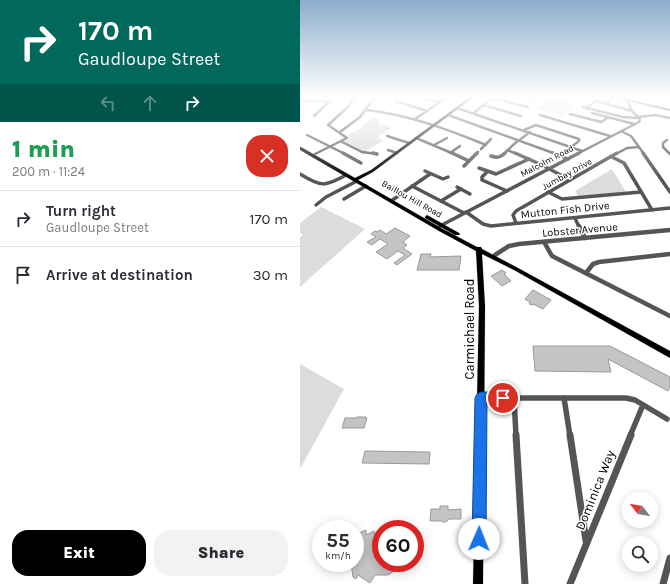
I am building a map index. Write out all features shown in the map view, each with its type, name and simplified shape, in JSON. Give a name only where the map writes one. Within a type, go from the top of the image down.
[{"type":"main road","points":[[357,180],[372,171],[435,124]]},
{"type":"main road","name":"Baillou Hill Road","points":[[301,149],[315,154],[366,186],[393,200]]},
{"type":"main road","name":"Baillou Hill Road","points":[[301,149],[393,200],[480,251],[495,255],[514,268]]},
{"type":"main road","name":"Baillou Hill Road","points":[[439,227],[470,246],[514,268],[670,355]]},
{"type":"main road","name":"Carmichael Road","points":[[478,584],[482,306],[480,251]]},
{"type":"street","points":[[315,154],[342,142],[347,138],[340,132],[329,127],[329,124]]},
{"type":"street","points":[[340,132],[352,124]]},
{"type":"street","points":[[436,124],[486,145]]},
{"type":"street","points":[[474,124],[568,159]]},
{"type":"street","points":[[507,124],[582,151]]},
{"type":"street","points":[[571,124],[610,136]]},
{"type":"street","name":"Malcolm Road","points":[[439,227],[633,124]]},
{"type":"street","points":[[524,130],[531,125],[536,125],[578,138],[579,142],[571,147]]},
{"type":"street","points":[[620,131],[632,136],[670,192]]},
{"type":"street","points":[[491,156],[499,158],[530,132]]},
{"type":"street","points":[[307,135],[361,163]]},
{"type":"street","points":[[387,136],[409,143]]},
{"type":"street","points":[[416,138],[469,161]]},
{"type":"street","points":[[434,145],[447,138]]},
{"type":"street","points":[[464,166],[492,139]]},
{"type":"street","points":[[667,140],[663,143],[663,146],[670,154]]},
{"type":"street","points":[[342,142],[362,152],[378,154]]},
{"type":"street","points":[[450,153],[460,146]]},
{"type":"street","name":"Jumbay Drive","points":[[516,223],[513,217],[514,212],[626,148],[639,147]]},
{"type":"street","points":[[388,150],[397,153]]},
{"type":"street","points":[[507,150],[550,168],[570,180]]},
{"type":"street","points":[[612,157],[624,163],[652,210]]},
{"type":"street","points":[[479,168],[487,172],[499,174],[529,159]]},
{"type":"street","points":[[425,171],[443,179],[448,177]]},
{"type":"street","points":[[487,172],[482,177],[482,180],[507,191]]},
{"type":"street","points":[[300,174],[317,185],[322,186],[346,175]]},
{"type":"street","points":[[393,200],[430,174]]},
{"type":"street","points":[[316,205],[323,199],[357,180]]},
{"type":"street","points":[[344,199],[366,186]]},
{"type":"street","name":"Mutton Fish Drive","points":[[412,186],[488,225],[670,208]]},
{"type":"street","points":[[457,187],[470,194]]},
{"type":"street","points":[[441,201],[461,189]]},
{"type":"street","points":[[548,192],[562,199],[641,192]]},
{"type":"street","points":[[575,218],[585,238]]},
{"type":"street","name":"Lobster Avenue","points":[[495,255],[509,246],[670,230]]},
{"type":"street","points":[[544,242],[552,256],[670,316]]},
{"type":"street","points":[[586,273],[593,264],[600,262],[670,254]]},
{"type":"street","points":[[481,398],[626,398],[643,405],[667,419]]},
{"type":"street","points":[[514,398],[525,584]]},
{"type":"street","points":[[564,398],[587,542]]},
{"type":"street","name":"Dominica Way","points":[[570,584],[643,405]]},
{"type":"street","points":[[663,584],[670,558]]},
{"type":"shaded area","points":[[365,124],[380,124],[392,127],[379,136],[379,139],[384,140],[363,153],[342,142],[349,139],[348,135],[358,130]]},
{"type":"shaded area","points":[[612,169],[626,192],[578,196],[575,191]]},
{"type":"shaded area","points":[[321,207],[365,229],[300,287],[300,237],[303,235],[300,233],[300,223]]},
{"type":"shaded area","points":[[300,364],[344,389],[300,469]]},
{"type":"building","points":[[395,228],[410,236],[403,242],[407,245],[403,248],[412,254],[397,265],[394,263],[405,255],[398,251],[387,259],[376,252],[388,244],[380,239],[372,245],[367,242],[376,237],[371,234],[375,231],[377,232],[380,230],[386,234]]},
{"type":"building","points":[[421,254],[431,254],[430,257],[461,256],[459,270],[417,270]]},
{"type":"building","points":[[502,270],[511,281],[502,286],[491,276]]},
{"type":"building","points":[[533,290],[551,300],[543,309],[533,304],[529,304],[530,302],[525,299]]},
{"type":"building","points":[[533,346],[610,346],[670,377],[670,386],[668,391],[608,359],[611,372],[535,371]]},
{"type":"building","points":[[345,418],[367,418],[364,428],[342,428]]},
{"type":"building","points":[[365,451],[430,452],[429,464],[362,463]]},
{"type":"building","points":[[440,506],[448,506],[448,510],[461,509],[461,519],[449,519],[446,522],[430,521],[431,509],[440,509]]},
{"type":"building","points":[[366,530],[366,535],[372,532],[372,572],[392,572],[388,575],[375,575],[370,583],[358,575],[356,579],[353,577],[352,572],[364,572],[364,531]]},
{"type":"route","points":[[479,539],[481,398],[503,398]]}]
